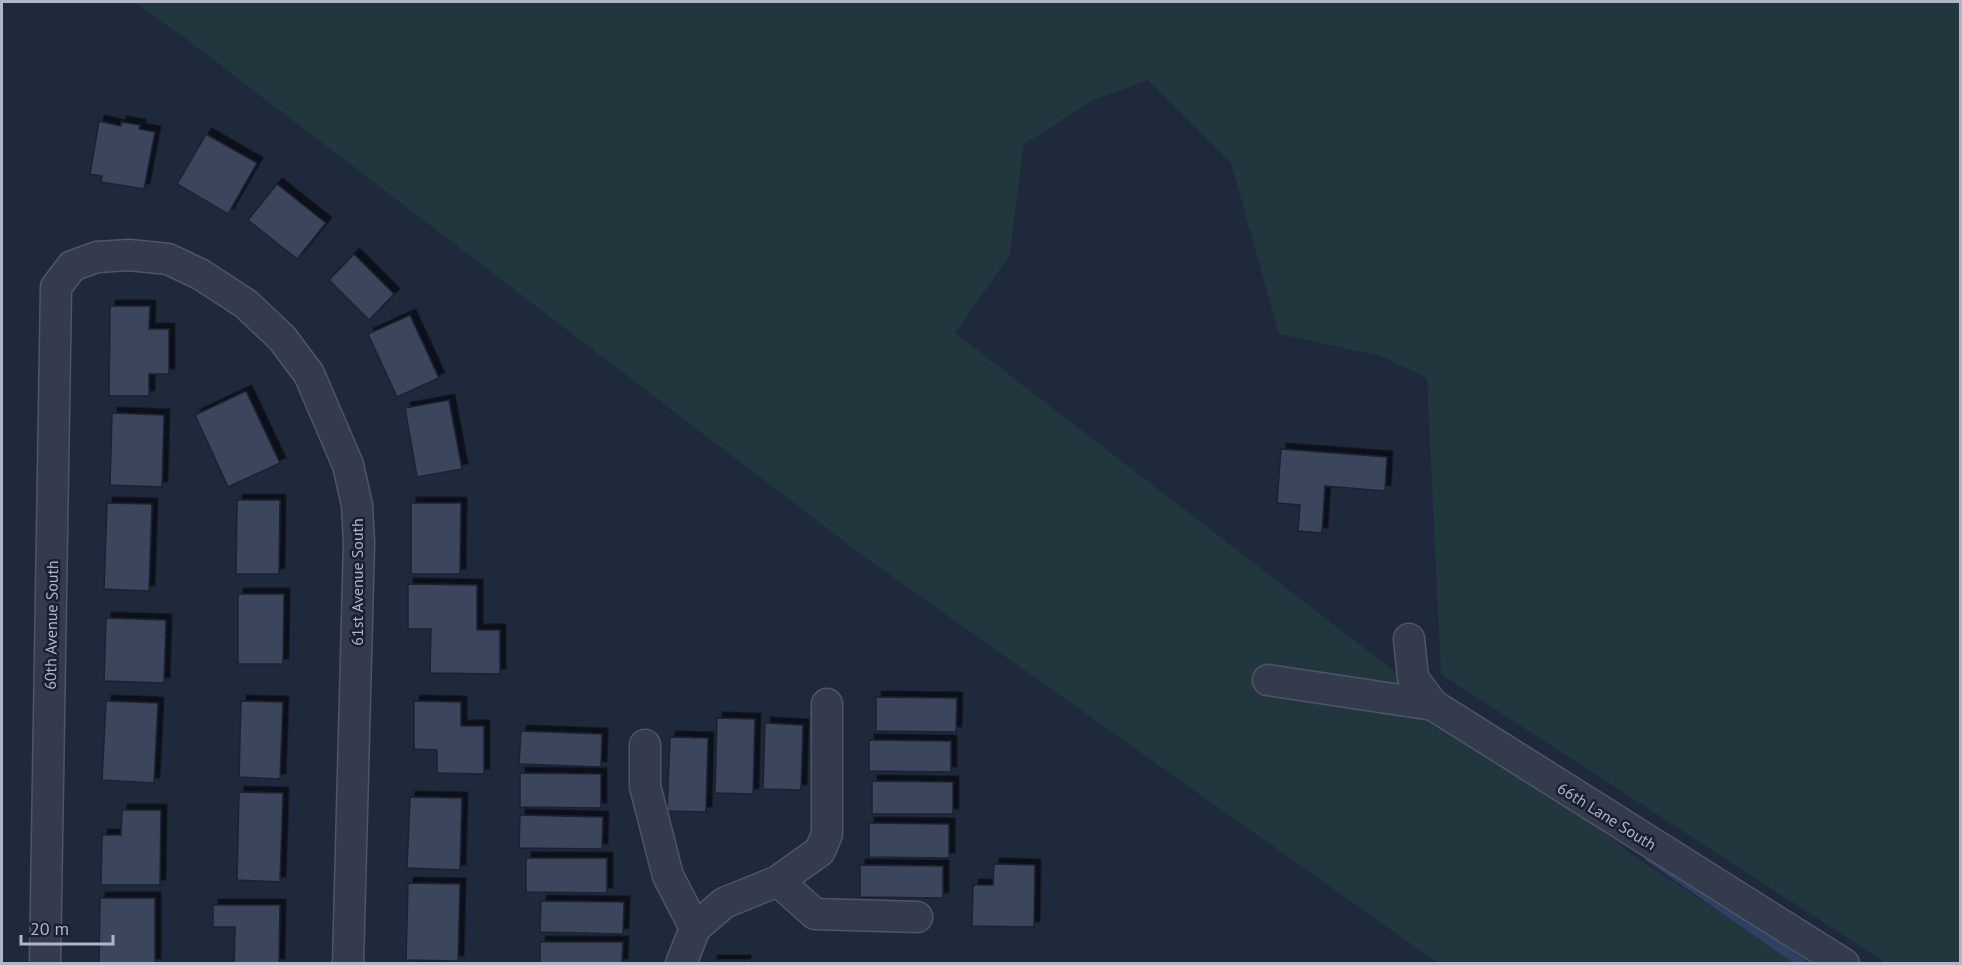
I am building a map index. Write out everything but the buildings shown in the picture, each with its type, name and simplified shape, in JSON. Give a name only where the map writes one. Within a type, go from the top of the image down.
[{"type":"street","name":"61st Avenue South","points":[[56,287],[72,266],[97,257],[129,255],[168,259],[200,274],[246,304],[282,338],[309,374],[332,426],[348,465],[357,505],[359,543],[348,963]]},
{"type":"street","name":"60th Avenue South","points":[[45,963],[56,287]]},
{"type":"street","name":"66th Lane South","points":[[1410,639],[1413,678],[1432,705],[1844,963]]},
{"type":"street","points":[[1268,680],[1432,705]]},
{"type":"street","points":[[681,963],[695,928],[724,903],[778,881],[820,851],[826,834],[827,704]]},
{"type":"street","points":[[645,746],[645,786],[668,876],[695,928]]},
{"type":"street","points":[[778,881],[815,914],[917,917]]},
{"type":"green space","points":[[134,2],[1960,2],[1960,963],[1886,963],[1441,674],[1427,378],[1381,356],[1279,334],[1231,163],[1148,80],[1093,100],[1023,145],[1010,255],[955,333],[1637,858],[1798,963],[1438,963],[862,555],[189,41]]},
{"type":"waterway","points":[[1649,857],[1803,964]]}]
